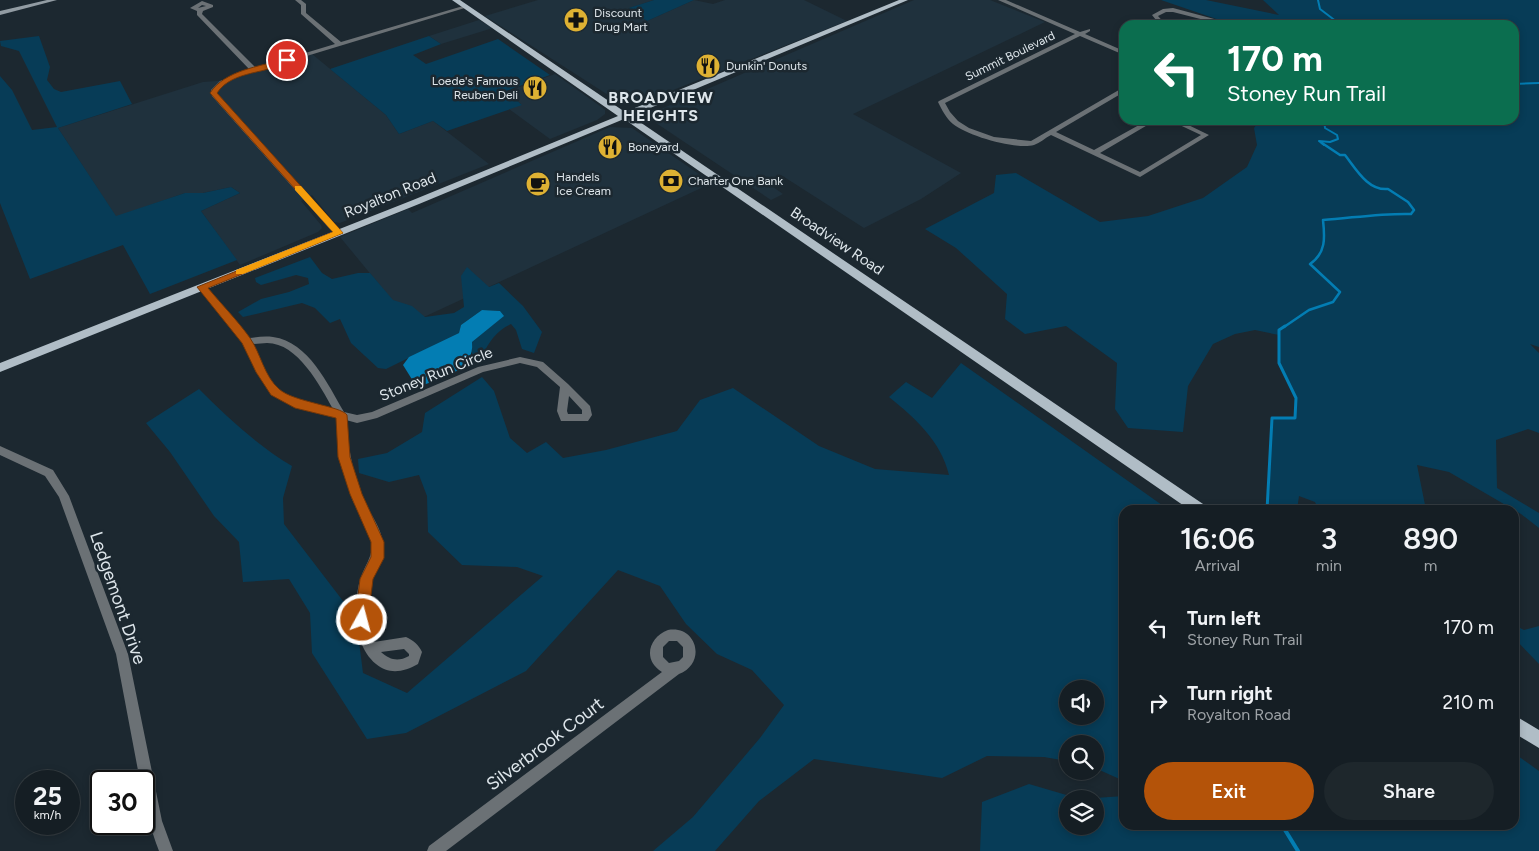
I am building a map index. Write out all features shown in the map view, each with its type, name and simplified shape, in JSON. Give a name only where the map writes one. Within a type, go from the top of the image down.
[{"type":"main road","name":"Broadview Road","points":[[455,0],[1194,505]]},
{"type":"main road","name":"Royalton Road","points":[[0,368],[338,233],[905,0]]},
{"type":"main road","points":[[1519,726],[1539,740]]},
{"type":"street","points":[[0,13],[54,0]]},
{"type":"street","points":[[298,0],[304,5],[303,13],[340,46]]},
{"type":"street","points":[[1001,0],[1085,32]]},
{"type":"street","points":[[1015,0],[1119,50]]},
{"type":"street","points":[[338,233],[214,95],[215,88],[222,82],[254,70],[466,7]]},
{"type":"street","points":[[200,10],[200,14],[254,70]]},
{"type":"street","points":[[1159,20],[1155,15],[1165,10],[1173,10],[1212,20]]},
{"type":"street","name":"Summit Boulevard","points":[[1050,132],[1032,143],[999,140],[970,131],[949,117],[941,102],[1085,32]]},
{"type":"street","points":[[1050,132],[1119,92]]},
{"type":"street","points":[[1114,95],[1119,97]]},
{"type":"street","points":[[1095,153],[1144,125]]},
{"type":"street","points":[[1050,132],[1140,175],[1206,134],[1184,125]]},
{"type":"street","name":"Stoney Run Circle","points":[[201,287],[247,341],[261,372],[275,392],[299,405],[356,419],[374,415],[481,369],[520,360],[540,364],[565,386]]},
{"type":"street","points":[[247,341],[277,340],[291,348],[307,363],[328,388],[341,415],[344,457],[356,494],[378,542],[377,558],[366,579],[362,620],[371,648]]},
{"type":"street","name":"Ledgemont Drive","points":[[0,450],[49,473],[64,496],[122,654],[155,821],[166,851]]},
{"type":"street","name":"Silverbrook Court","points":[[434,851],[678,667]]},
{"type":"shaded area","points":[[538,0],[654,0],[630,8],[647,21],[694,0],[713,4],[725,0],[804,0],[847,21],[653,98],[627,104],[616,100],[485,16]]},
{"type":"shaded area","points":[[654,0],[694,0],[647,21],[629,8]]},
{"type":"shaded area","points":[[914,0],[990,0],[1045,22],[853,114],[961,173],[921,199],[864,228],[781,175],[766,182],[783,194],[771,200],[650,119],[654,112]]},
{"type":"shaded area","points":[[1161,0],[1206,0],[1279,15],[1263,0],[1539,0],[1539,347],[1530,344],[1539,353],[1539,433],[1528,429],[1496,440],[1497,488],[1539,513],[1539,528],[1519,513],[1519,505],[1506,505],[1449,472],[1417,465],[1425,505],[1316,505],[1315,502],[1299,496],[1298,505],[1268,505],[1272,418],[1295,417],[1296,398],[1279,363],[1279,335],[1255,330],[1235,334],[1213,344],[1188,386],[1183,432],[1128,428],[1115,409],[1117,363],[1066,326],[1025,334],[1005,319],[1007,294],[956,248],[925,229],[994,193],[996,175],[1016,173],[1100,222],[1148,216],[1203,198],[1247,167],[1257,145],[1254,128],[1256,125],[1519,125],[1519,20],[1219,20]]},
{"type":"shaded area","points":[[479,20],[493,28],[441,44],[429,36]]},
{"type":"shaded area","points":[[39,36],[50,67],[47,80],[54,89],[61,92],[120,81],[132,104],[58,128],[116,216],[185,193],[203,193],[231,187],[240,193],[201,211],[237,260],[150,294],[123,245],[30,279],[0,203],[0,76],[12,90],[32,130],[57,127],[19,51],[1,46],[0,41]]},
{"type":"shaded area","points":[[429,36],[441,44],[413,55],[426,64],[498,39],[550,75],[506,91],[522,105],[447,131],[433,121],[399,134],[386,115],[330,69]]},
{"type":"shaded area","points":[[312,54],[386,115],[399,134],[433,121],[489,164],[340,223],[334,222],[312,195],[301,201],[321,225],[322,228],[318,232],[240,265],[201,211],[240,193],[231,187],[203,193],[185,193],[116,217],[58,128],[203,82],[230,80]]},
{"type":"shaded area","points":[[555,74],[605,110],[605,114],[597,120],[550,139],[509,109],[521,104],[506,92]]},
{"type":"shaded area","points":[[610,127],[632,128],[712,183],[411,323],[340,237],[408,209],[412,213]]},
{"type":"shaded area","points":[[310,257],[322,273],[332,279],[358,273],[370,273],[393,300],[412,306],[425,317],[454,313],[464,307],[461,276],[467,267],[489,287],[499,283],[523,306],[542,332],[534,353],[522,349],[516,330],[511,324],[494,337],[482,356],[472,355],[472,342],[503,316],[500,311],[482,310],[461,325],[459,333],[386,369],[378,368],[351,343],[340,319],[330,323],[315,308],[302,303],[243,317],[238,312],[261,299],[289,292],[309,284],[308,278],[296,275],[261,285],[256,282],[255,278]]},
{"type":"shaded area","points":[[961,363],[1162,505],[1119,505],[1119,779],[1104,772],[1104,735],[1059,735],[1059,760],[1044,757],[987,756],[942,778],[814,759],[759,801],[715,851],[653,851],[693,817],[760,738],[784,705],[752,670],[717,654],[686,624],[660,586],[618,570],[526,671],[406,733],[367,739],[312,653],[310,613],[289,579],[243,582],[239,542],[214,516],[170,452],[146,423],[199,389],[243,430],[292,466],[283,498],[284,524],[343,601],[354,602],[363,673],[407,693],[543,576],[517,567],[462,565],[428,532],[427,496],[419,475],[389,482],[359,473],[358,459],[387,453],[422,432],[425,413],[482,377],[494,391],[510,438],[527,453],[546,442],[563,458],[606,450],[677,431],[700,400],[733,388],[819,446],[875,469],[949,475],[940,451],[926,431],[889,397],[906,382],[932,398]]},
{"type":"shaded area","points":[[1539,626],[1539,664],[1519,643],[1519,628],[1524,630]]},
{"type":"shaded area","points":[[1519,757],[1539,771],[1539,851],[980,851],[982,802],[1029,784],[1059,793],[1059,835],[1104,835],[1104,797],[1119,796],[1119,830],[1519,830]]},
{"type":"water","points":[[482,310],[500,311],[504,316],[472,342],[472,352],[463,366],[448,376],[421,386],[413,381],[403,365],[409,357],[459,333],[461,325]]},
{"type":"waterway","points":[[1318,0],[1320,9],[1334,20]]},
{"type":"waterway","points":[[1519,84],[1539,83]]},
{"type":"waterway","points":[[1324,145],[1319,141],[1330,142],[1338,139],[1337,135],[1325,128],[1325,125]]},
{"type":"waterway","points":[[1284,327],[1309,310],[1333,302],[1340,292],[1310,264],[1322,250],[1324,239],[1323,220],[1411,214],[1414,210],[1408,202],[1388,189],[1381,189],[1369,183],[1345,155],[1340,155],[1322,143]]},
{"type":"waterway","points":[[1267,505],[1272,418],[1295,418],[1296,398],[1279,363],[1279,330],[1285,326]]},
{"type":"waterway","points":[[1285,830],[1298,851]]},
{"type":"slow traffic","points":[[240,272],[338,233],[298,188]]},
{"type":"place","name":"Discount Drug Mart","points":[[576,20]]},
{"type":"place","name":"Dunkin' Donuts","points":[[708,66]]},
{"type":"place","name":"Loede's Famous Reuben Deli","points":[[535,88]]},
{"type":"place","name":"Boneyard","points":[[610,147]]},
{"type":"place","name":"Charter One Bank","points":[[671,181]]},
{"type":"place","name":"Handels Ice Cream","points":[[538,184]]},
{"type":"district","name":"BROADVIEW HEIGHTS","points":[[661,106]]},
{"type":"route","points":[[287,60],[230,78],[220,83],[215,88],[214,93],[216,98],[338,233],[201,287],[247,341],[261,372],[275,392],[299,405],[341,415],[344,457],[356,494],[378,542],[377,558],[366,579],[362,620]]}]
